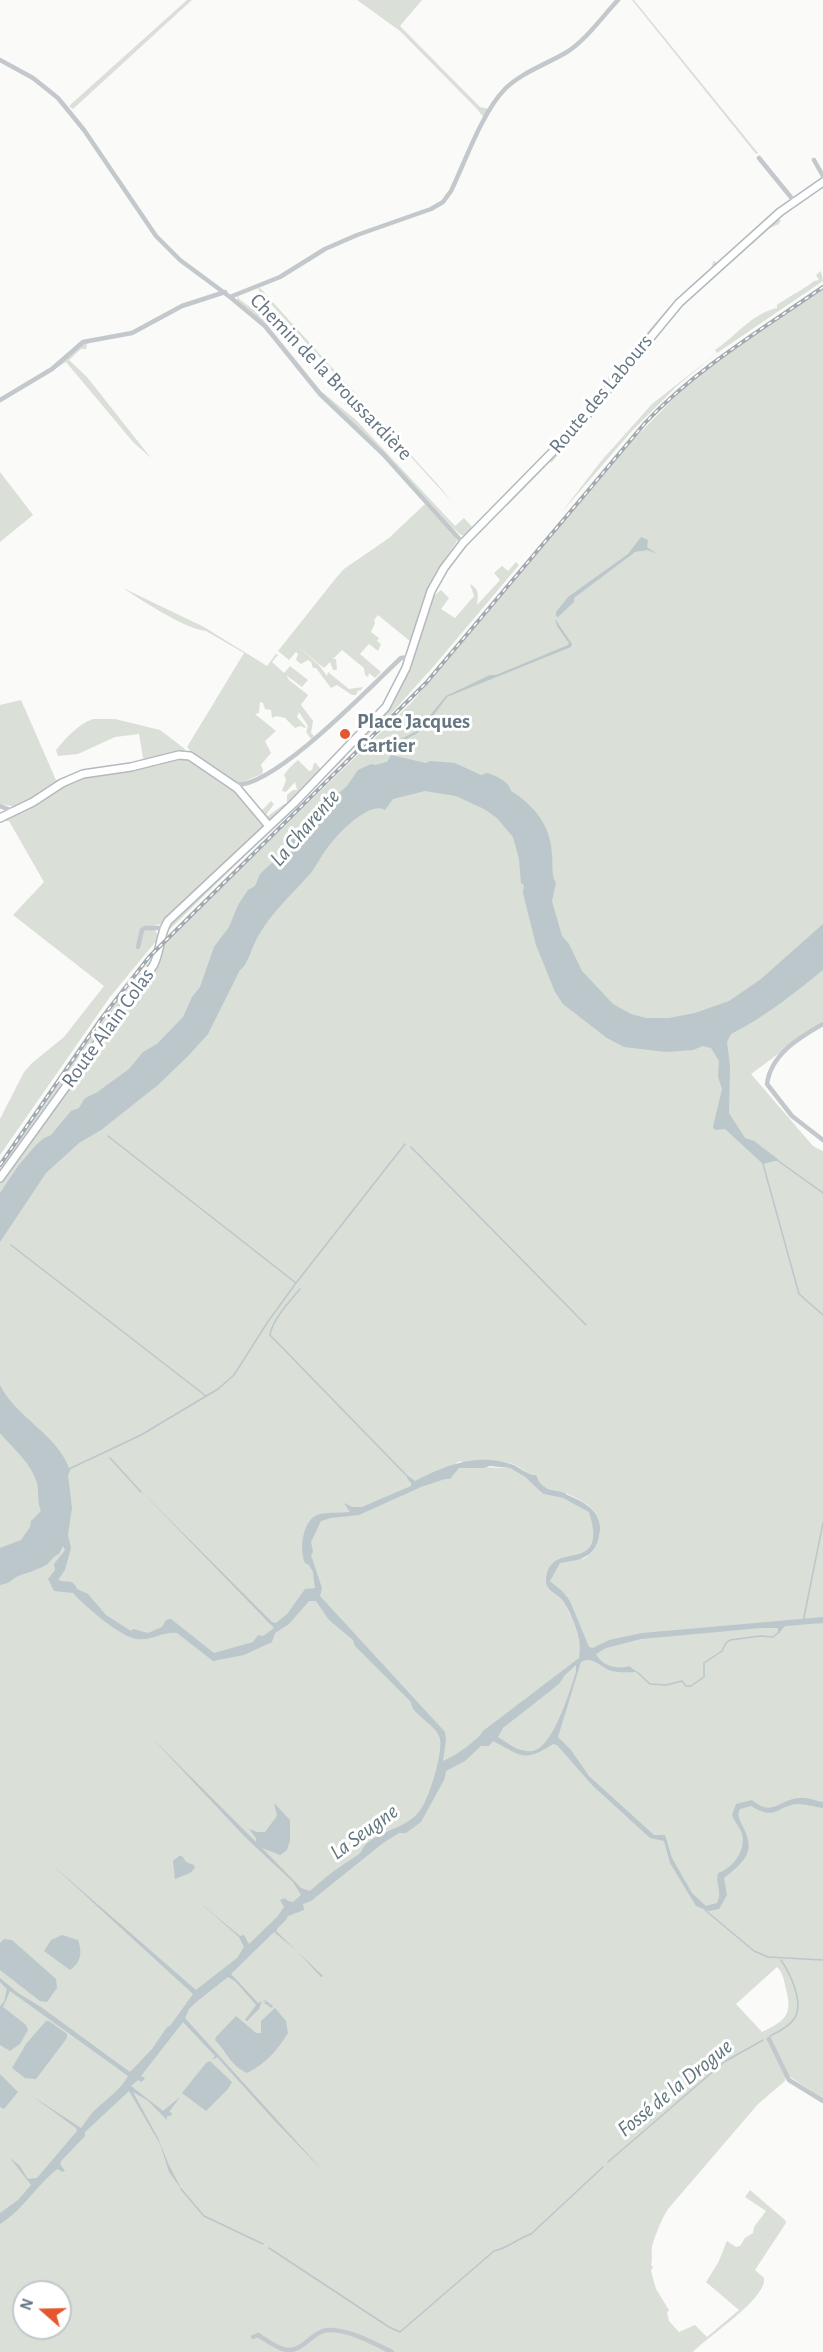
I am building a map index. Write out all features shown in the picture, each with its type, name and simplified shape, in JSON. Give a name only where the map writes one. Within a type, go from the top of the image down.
[{"type":"street","points":[[231,297],[280,278],[325,249],[357,235],[431,209],[443,202],[487,115],[502,91],[514,81],[568,51],[582,40],[618,0]]},
{"type":"street","name":"Chemin de la Broussardière","points":[[0,60],[33,78],[58,98],[84,130],[156,236],[180,260],[225,292],[265,326],[320,394],[383,453],[463,543]]},
{"type":"street","points":[[759,158],[794,201]]},
{"type":"street","points":[[814,160],[823,176]]},
{"type":"street","name":"Route des Labours","points":[[416,636],[425,605],[436,582],[463,543],[576,428],[679,303],[794,201],[823,182]]},
{"type":"street","points":[[0,400],[51,369],[82,342],[132,333],[182,306],[225,292]]},
{"type":"street","name":"Route Alain Colas","points":[[0,1178],[153,966],[158,956],[164,928],[177,912],[269,826],[377,717],[396,689],[410,657],[416,636]]},
{"type":"street","points":[[233,785],[246,785],[253,782],[303,750],[400,658],[410,657]]},
{"type":"street","points":[[0,818],[62,783],[83,774],[131,767],[179,755],[190,756],[240,790],[269,826]]},
{"type":"street","points":[[0,806],[13,811]]},
{"type":"street","points":[[138,947],[142,930],[164,928]]},
{"type":"street","points":[[823,1024],[801,1037],[779,1056],[768,1076],[767,1084],[792,1116],[823,1140]]},
{"type":"street","points":[[769,2039],[789,2080],[823,2101]]},
{"type":"street","points":[[253,2337],[258,2336],[286,2350],[295,2350],[318,2333],[328,2330],[348,2333],[392,2352]]},
{"type":"shaded area","points":[[187,0],[192,0],[73,109],[69,106]]},
{"type":"shaded area","points":[[357,0],[422,0],[400,26],[480,107],[489,109],[484,118],[400,31]]},
{"type":"shaded area","points":[[632,0],[634,0],[758,153],[756,154]]},
{"type":"shaded area","points":[[776,219],[781,220],[779,224],[770,228],[672,315],[596,412],[551,463],[507,506],[505,504],[578,430],[677,308]]},
{"type":"shaded area","points":[[713,261],[716,265],[673,305],[611,383],[606,389],[604,388],[609,382],[607,379],[670,306],[712,267]]},
{"type":"shaded area","points":[[821,271],[823,281],[717,353],[715,350],[751,320],[777,308],[781,302],[819,280],[816,275]]},
{"type":"shaded area","points":[[260,288],[452,502],[261,293],[258,289]]},
{"type":"shaded area","points":[[823,289],[823,1021],[751,1074],[813,1146],[823,1151],[823,2099],[786,2074],[785,2081],[758,2104],[668,2209],[652,2246],[651,2265],[653,2267],[651,2271],[656,2289],[669,2310],[667,2313],[669,2321],[679,2332],[695,2325],[707,2337],[739,2310],[706,2282],[718,2263],[727,2241],[736,2247],[740,2246],[745,2238],[753,2233],[754,2227],[766,2211],[745,2197],[750,2190],[786,2223],[755,2270],[764,2278],[762,2287],[756,2296],[747,2307],[693,2352],[0,2352],[0,1571],[31,1562],[62,1538],[0,1556],[0,1181],[156,966],[163,944],[412,702],[626,447],[677,395],[729,351]],"holes":[[[482,1460],[505,1462],[535,1475],[542,1486],[585,1503],[598,1518],[600,1533],[590,1555],[583,1559],[566,1559],[554,1569],[548,1578],[552,1589],[563,1597],[573,1618],[561,1598],[551,1592],[547,1580],[553,1566],[561,1559],[588,1550],[593,1543],[594,1531],[589,1511],[563,1498],[543,1494],[525,1477],[510,1468],[459,1468],[448,1474],[444,1470],[460,1461],[466,1465]],[[777,1967],[784,1980],[788,2011],[782,2020],[762,2032],[736,2004]]]},
{"type":"shaded area","points":[[239,295],[239,299],[258,313],[321,391],[356,420],[455,526],[464,518],[474,529],[467,536],[461,535],[453,528],[379,447],[329,402],[269,327],[237,300]]},
{"type":"shaded area","points":[[92,341],[87,344],[86,349],[81,349],[69,360],[87,377],[151,458],[133,442],[66,362],[0,403],[50,371],[79,345]]},
{"type":"shaded area","points":[[717,353],[677,386],[631,432],[561,513],[602,460],[652,404]]},
{"type":"shaded area","points":[[0,472],[33,515],[0,542]]},
{"type":"shaded area","points":[[425,504],[457,541],[437,572],[411,642],[378,615],[374,620],[371,632],[379,638],[377,641],[381,644],[378,651],[369,644],[360,654],[381,672],[375,678],[369,673],[368,677],[365,675],[364,668],[342,650],[333,659],[336,659],[337,670],[333,670],[330,662],[324,668],[298,647],[319,665],[327,676],[328,672],[349,689],[363,687],[356,695],[352,695],[337,685],[331,688],[316,668],[313,668],[311,662],[308,660],[301,664],[296,660],[298,654],[296,652],[289,660],[278,651],[344,569],[389,538]]},
{"type":"shaded area","points":[[516,562],[519,565],[434,666],[389,716],[347,753],[393,700],[402,684],[431,598],[441,590],[449,598],[441,609],[455,618],[474,596],[470,584],[477,590],[477,605],[500,580],[494,573],[502,566],[508,571]]},
{"type":"shaded area","points":[[123,588],[204,627],[267,666],[276,654],[278,655],[272,662],[284,673],[290,666],[308,680],[302,687],[286,675],[308,695],[301,705],[313,721],[311,733],[314,736],[311,739],[306,732],[308,726],[299,712],[297,717],[306,727],[304,728],[301,726],[295,728],[285,718],[276,716],[272,718],[271,710],[265,709],[263,703],[260,702],[259,713],[255,714],[276,731],[265,741],[271,753],[259,767],[261,765],[262,774],[238,784],[193,754],[187,747],[244,653],[206,631],[175,620]]},
{"type":"shaded area","points":[[21,700],[56,780],[82,770],[102,768],[16,807],[0,804],[0,705]]},
{"type":"shaded area","points":[[93,719],[115,719],[160,730],[185,749],[184,752],[144,763],[139,734],[115,737],[78,754],[58,756],[56,750],[68,736]]},
{"type":"shaded area","points":[[344,756],[346,757],[165,934],[168,925],[271,822],[259,813],[271,801],[274,804],[266,815],[268,816],[287,804],[287,795],[297,790],[295,782],[286,792],[282,791],[286,780],[284,775],[292,765],[298,760],[309,771],[316,763],[322,771]]},
{"type":"shaded area","points":[[186,757],[232,787],[265,824],[161,924],[153,926],[157,940],[110,997],[0,1155],[0,1119],[24,1072],[64,1037],[104,986],[13,915],[44,882],[9,821],[0,821],[75,780],[172,758]]},
{"type":"shaded area","points":[[157,952],[153,963],[0,1173],[0,1168],[107,1014]]},
{"type":"water","points":[[641,537],[648,540],[647,547],[657,554],[648,550],[635,552],[574,598],[574,602],[558,617],[556,616],[556,612],[568,597],[628,554]]},
{"type":"water","points":[[555,619],[572,644],[571,647],[447,697],[428,723],[416,734],[402,741],[394,751],[399,740],[417,731],[446,696],[490,675],[496,675],[568,645]]},
{"type":"water","name":"La Charente","points":[[391,755],[426,763],[430,761],[455,763],[481,775],[487,773],[494,775],[505,782],[511,791],[534,810],[549,835],[556,883],[552,901],[562,936],[569,944],[582,971],[613,1004],[631,1014],[646,1018],[669,1018],[695,1013],[729,1001],[761,979],[823,924],[823,970],[767,1013],[731,1034],[727,1042],[730,1066],[729,1113],[745,1138],[754,1141],[779,1160],[763,1164],[725,1129],[715,1130],[713,1127],[722,1089],[718,1077],[719,1061],[711,1048],[703,1046],[693,1050],[666,1052],[624,1047],[607,1038],[563,1004],[555,992],[536,945],[523,893],[524,885],[521,883],[519,859],[513,837],[497,818],[484,809],[456,796],[425,791],[393,799],[385,810],[379,808],[363,814],[339,834],[315,868],[265,925],[208,1034],[158,1085],[101,1130],[79,1143],[46,1173],[0,1242],[0,1193],[18,1166],[35,1146],[51,1135],[71,1111],[79,1108],[85,1098],[96,1093],[129,1069],[143,1052],[157,1044],[183,1017],[192,997],[200,987],[214,947],[229,927],[238,905],[248,890],[255,886],[260,874],[274,861],[301,827],[347,786],[358,770],[371,764],[387,762]]},
{"type":"water","points":[[0,1385],[16,1407],[57,1447],[70,1471],[68,1475],[72,1508],[68,1535],[71,1548],[65,1570],[58,1580],[73,1583],[77,1589],[88,1594],[106,1615],[131,1631],[133,1629],[148,1633],[162,1627],[166,1620],[171,1619],[214,1653],[253,1642],[258,1635],[263,1636],[274,1628],[141,1491],[272,1622],[276,1623],[287,1614],[305,1589],[315,1588],[313,1572],[305,1563],[302,1550],[306,1528],[314,1517],[324,1513],[350,1512],[344,1503],[352,1507],[362,1507],[411,1486],[408,1476],[415,1481],[461,1462],[498,1461],[536,1475],[545,1487],[584,1503],[595,1512],[598,1518],[600,1532],[592,1552],[583,1558],[560,1563],[550,1581],[570,1601],[589,1647],[593,1648],[609,1640],[642,1633],[823,1617],[823,1623],[785,1626],[778,1634],[778,1628],[761,1628],[641,1639],[606,1648],[596,1654],[606,1664],[615,1667],[629,1666],[637,1672],[615,1672],[590,1660],[581,1662],[558,1737],[571,1750],[589,1776],[654,1835],[665,1835],[672,1858],[692,1893],[706,1906],[717,1903],[718,1873],[734,1862],[743,1844],[741,1831],[732,1815],[736,1804],[752,1800],[759,1805],[771,1808],[793,1799],[803,1798],[823,1802],[823,1808],[798,1804],[772,1813],[760,1811],[751,1806],[740,1809],[739,1816],[748,1841],[747,1855],[724,1878],[727,1895],[719,1909],[709,1911],[696,1906],[670,1863],[664,1841],[650,1838],[592,1785],[557,1745],[553,1744],[529,1755],[517,1754],[493,1741],[489,1746],[481,1746],[465,1761],[446,1771],[444,1780],[421,1822],[406,1833],[399,1833],[383,1843],[311,1901],[303,1904],[304,1910],[288,1916],[276,1931],[296,1950],[274,1932],[231,1974],[258,2003],[262,2001],[259,2009],[247,2021],[245,2020],[256,2005],[236,1982],[228,1977],[195,2003],[185,2018],[324,2172],[217,2057],[212,2060],[215,2056],[183,2022],[141,2076],[145,2078],[142,2082],[138,2080],[131,2086],[163,2111],[180,2097],[169,2112],[172,2113],[171,2116],[167,2116],[167,2120],[147,2100],[133,2092],[158,2138],[182,2190],[169,2172],[160,2144],[129,2091],[85,2132],[85,2136],[62,2160],[60,2164],[65,2171],[57,2169],[8,2219],[0,2224],[0,2213],[18,2200],[31,2185],[10,2158],[19,2165],[28,2179],[37,2178],[77,2131],[32,2096],[81,2128],[128,2076],[10,1991],[3,2007],[26,2025],[28,2030],[20,2044],[10,2051],[0,2045],[0,2006],[4,2002],[7,1989],[0,1982],[0,1978],[130,2072],[152,2049],[193,1994],[50,1863],[196,1990],[237,1958],[244,1947],[239,1937],[199,1902],[240,1936],[244,1935],[249,1944],[277,1917],[284,1907],[280,1900],[285,1898],[293,1902],[301,1895],[293,1882],[246,1838],[152,1738],[256,1842],[256,1838],[249,1829],[265,1832],[277,1816],[274,1803],[290,1820],[290,1840],[287,1850],[280,1855],[262,1848],[301,1888],[310,1891],[358,1855],[366,1844],[418,1813],[430,1789],[437,1766],[440,1739],[434,1729],[415,1711],[411,1702],[355,1646],[353,1640],[329,1620],[316,1601],[309,1601],[289,1624],[275,1633],[272,1642],[244,1655],[213,1661],[177,1633],[142,1639],[130,1637],[103,1620],[73,1593],[54,1591],[48,1579],[55,1570],[54,1564],[65,1550],[63,1546],[59,1554],[46,1565],[0,1585],[0,1548],[21,1540],[30,1527],[31,1521],[41,1511],[37,1483],[31,1469],[0,1433]],"holes":[[[490,1466],[510,1468],[525,1477],[543,1494],[563,1498],[589,1512],[593,1532],[591,1544],[585,1551],[557,1561],[549,1568],[546,1581],[548,1588],[561,1598],[574,1621],[580,1643],[579,1658],[483,1731],[465,1748],[443,1761],[445,1732],[320,1596],[322,1588],[311,1555],[313,1552],[311,1542],[321,1521],[359,1515],[421,1487],[450,1479],[459,1468]],[[576,1665],[576,1672],[560,1718],[540,1748],[532,1751],[523,1750],[498,1737],[503,1728],[559,1684]]]},
{"type":"water","points":[[179,1856],[195,1868],[190,1873],[175,1879],[173,1861]]},
{"type":"water","points":[[62,1935],[78,1940],[79,1944],[79,1960],[70,1970],[44,1951],[51,1940]]},
{"type":"water","points":[[4,1939],[12,1940],[56,1979],[57,1988],[47,2002],[40,2001],[0,1970],[0,1943]]},
{"type":"water","points":[[298,1952],[323,1976],[321,1977]]},
{"type":"water","points":[[265,2000],[273,2006],[272,2008],[264,2003],[266,2001],[263,2001]]},
{"type":"water","points":[[275,2008],[286,2021],[288,2033],[270,2056],[247,2073],[233,2062],[215,2040],[216,2037],[236,2016],[256,2033],[261,2033],[261,2021]]},
{"type":"water","points":[[46,2021],[67,2034],[67,2038],[36,2079],[25,2078],[12,2068],[26,2044]]},
{"type":"water","points":[[210,2061],[232,2082],[206,2111],[182,2093]]},
{"type":"water","points":[[0,2074],[18,2092],[4,2109],[0,2107]]},
{"type":"waterway","points":[[108,1136],[296,1283]]},
{"type":"waterway","points":[[69,1469],[141,1435],[218,1389],[234,1375],[296,1283],[405,1144]]},
{"type":"waterway","points":[[411,1147],[586,1325]]},
{"type":"waterway","points":[[777,1160],[823,1193]]},
{"type":"waterway","points":[[763,1164],[799,1294],[823,1315]]},
{"type":"waterway","points":[[11,1245],[206,1396]]},
{"type":"waterway","points":[[300,1289],[278,1317],[270,1335],[409,1478]]},
{"type":"waterway","points":[[110,1458],[141,1492]]},
{"type":"waterway","points":[[803,1622],[823,1523]]},
{"type":"waterway","points":[[637,1672],[650,1684],[666,1685],[682,1681],[686,1686],[691,1686],[704,1677],[704,1663],[722,1651],[730,1640],[760,1636],[773,1637],[779,1632]]},
{"type":"waterway","points":[[705,1910],[754,1951],[768,1957],[823,1960]]},
{"type":"waterway","name":"Fossé de la Drogue","points":[[770,2036],[789,2024],[797,2013],[795,1989],[781,1960]]},
{"type":"waterway","name":"Fossé de la Drogue","points":[[608,2162],[724,2062],[763,2040]]},
{"type":"waterway","name":"Fossé de la Drogue","points":[[269,2248],[400,2332],[494,2251],[531,2234],[603,2167]]},
{"type":"waterway","name":"Fossé de la Drogue","points":[[181,2189],[204,2216],[263,2244]]},
{"type":"railway","points":[[0,1165],[101,1019],[149,957],[426,683],[645,423],[708,367],[823,287]]},
{"type":"place","name":"Place Jacques Cartier","points":[[345,734]]},
{"type":"water label","name":"La Seugne","points":[[364,1832]]}]
